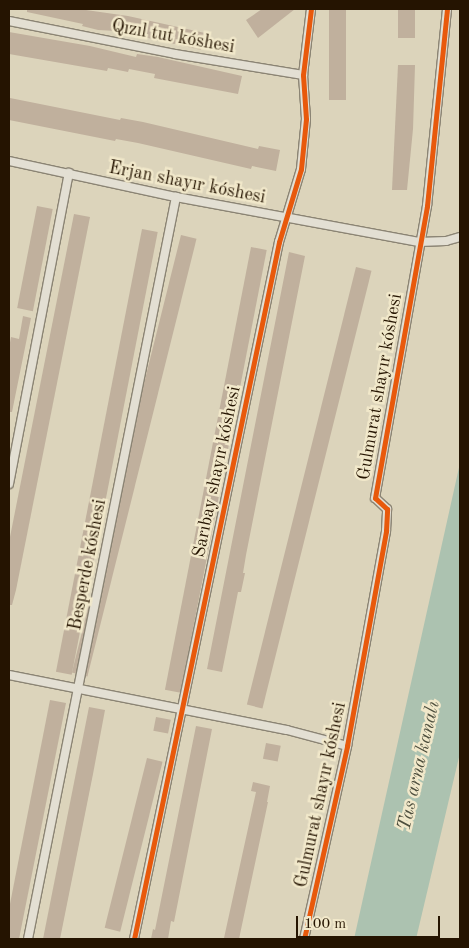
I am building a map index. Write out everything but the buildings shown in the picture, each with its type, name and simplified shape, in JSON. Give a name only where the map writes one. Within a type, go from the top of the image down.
[{"type":"street","name":"Sarıbay shayır kóshesi","points":[[134,939],[277,251],[301,169],[306,119],[303,75],[311,9]]},
{"type":"street","name":"Gulmurat shayır kóshesi","points":[[304,939],[347,746],[386,530],[387,509],[375,498],[419,242],[427,206],[447,9]]},
{"type":"street","name":"Qızıl tut kóshesi","points":[[9,21],[174,54],[303,75]]},
{"type":"street","name":"Erjan shayır kóshesi","points":[[9,161],[176,197],[419,242],[446,241],[460,237]]},
{"type":"street","points":[[9,484],[69,174]]},
{"type":"street","name":"Besperde kóshesi","points":[[28,939],[176,197]]},
{"type":"street","points":[[9,675],[287,730],[347,746]]},
{"type":"water","name":"Tas arna kanalı","points":[[460,463],[460,753],[416,939],[354,939]]},
{"type":"cycle path","points":[[134,939],[279,242],[301,169],[306,119],[303,75],[311,9]]},
{"type":"cycle path","points":[[304,939],[347,746],[386,531],[387,509],[375,498],[427,206],[447,9]]}]
